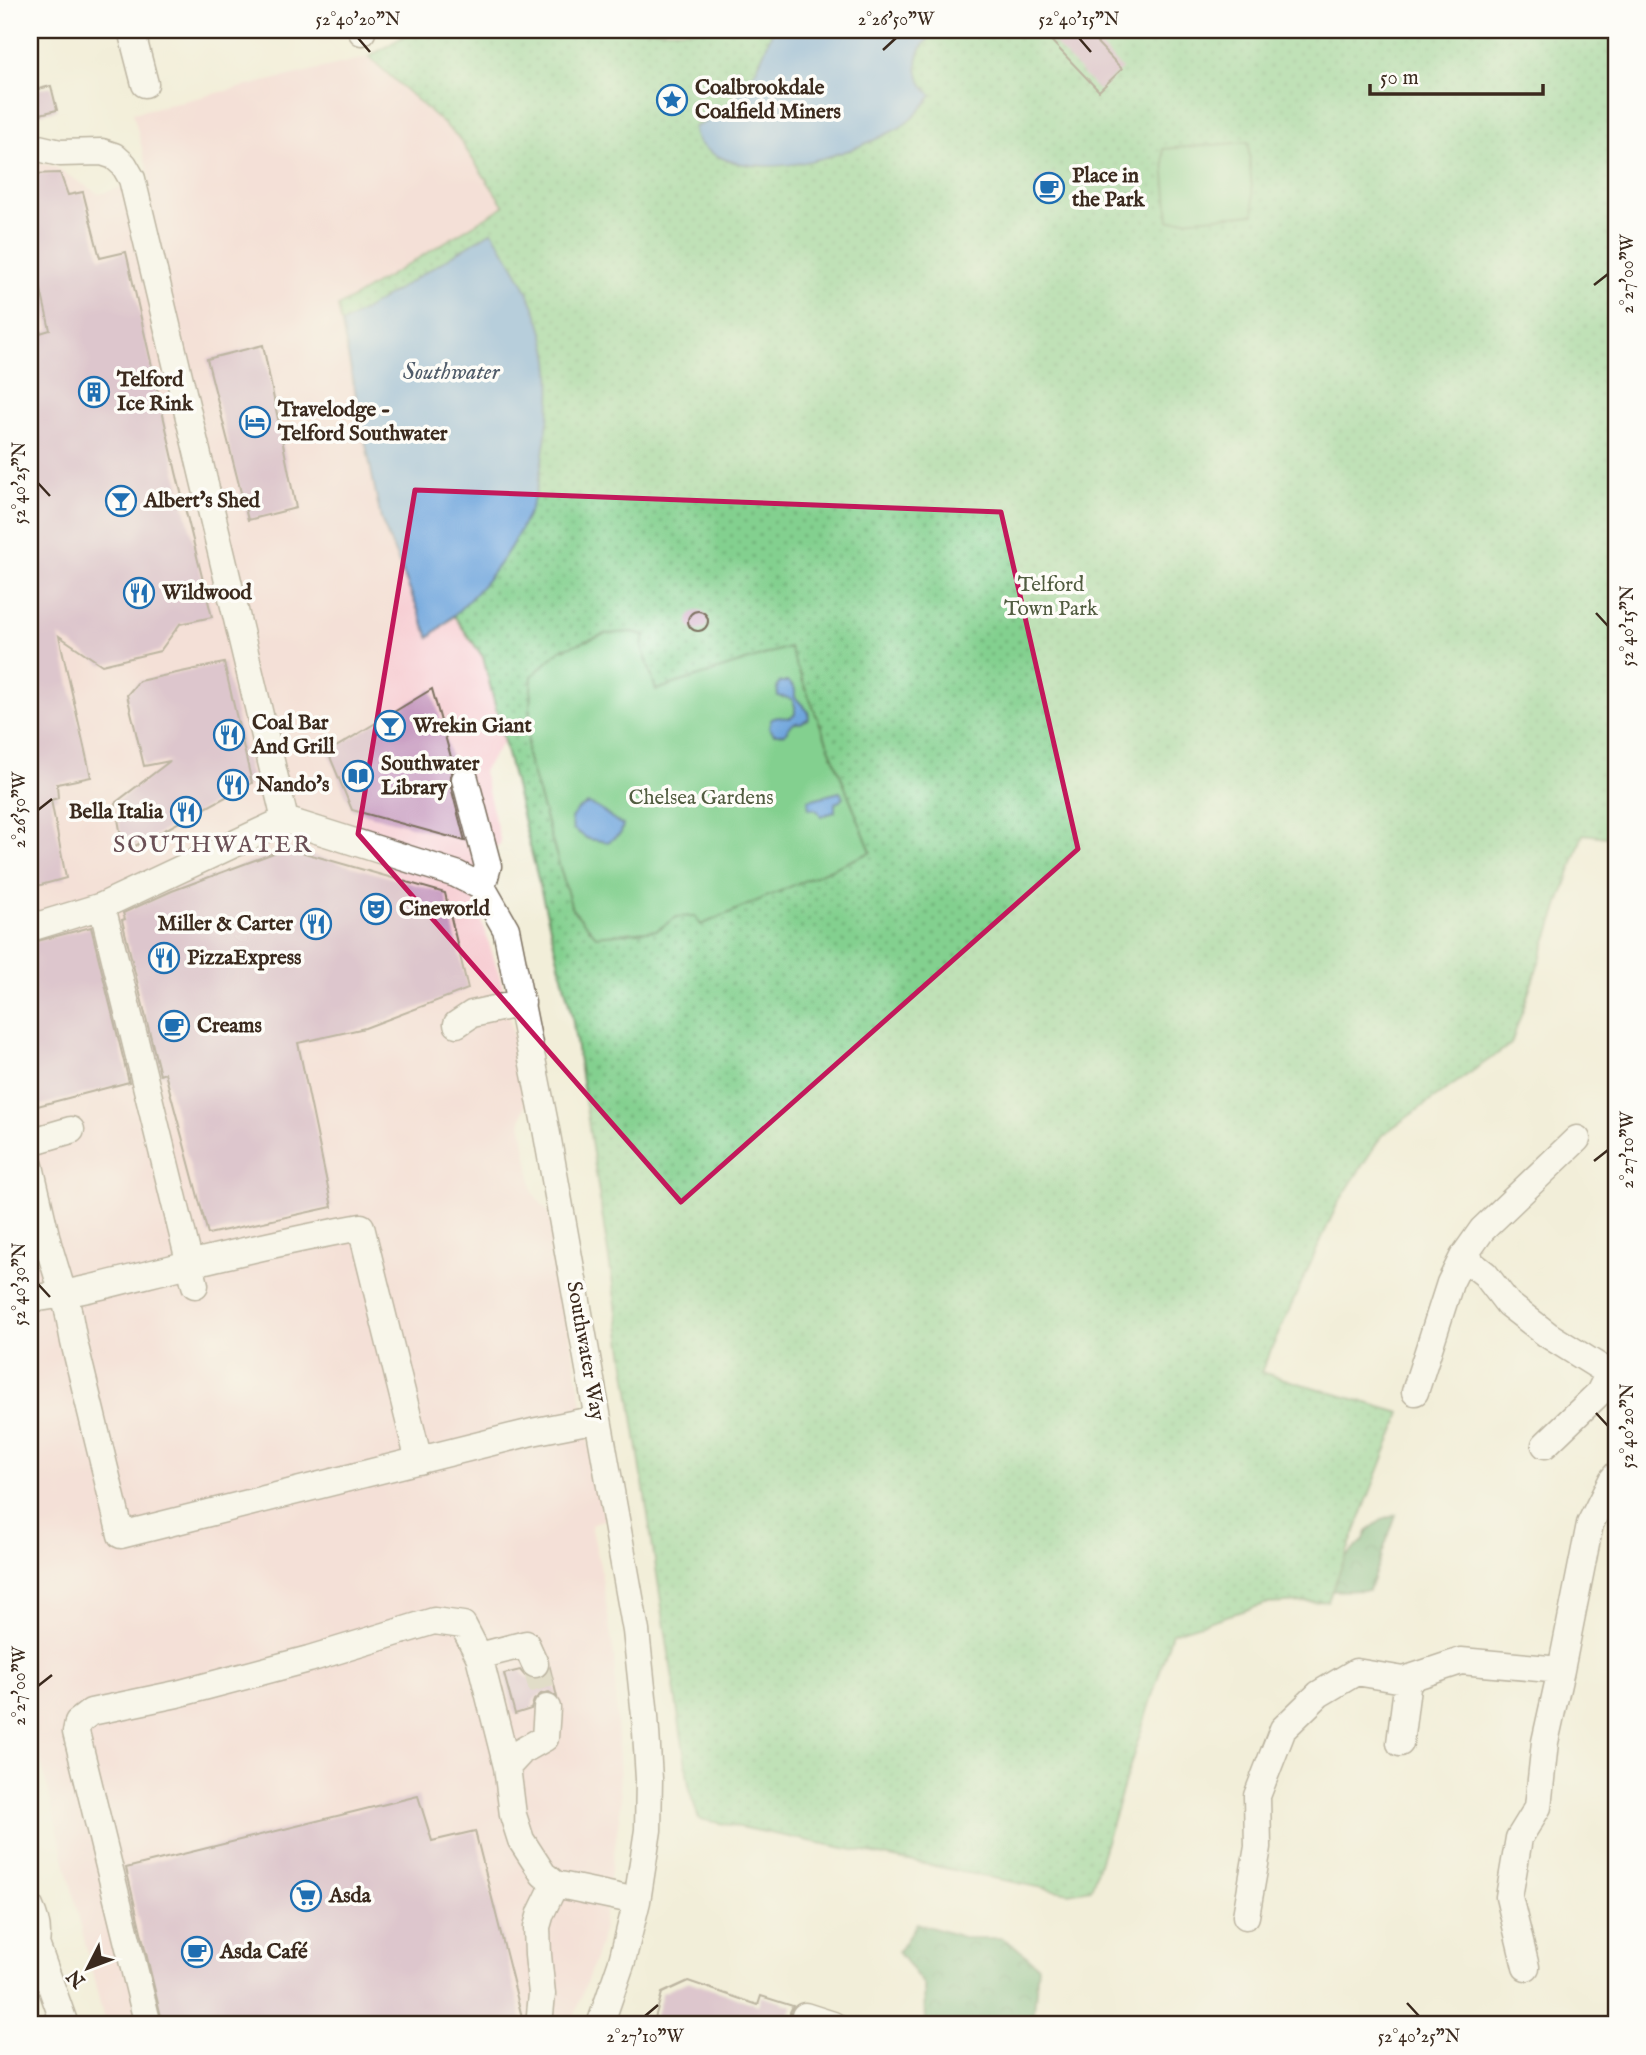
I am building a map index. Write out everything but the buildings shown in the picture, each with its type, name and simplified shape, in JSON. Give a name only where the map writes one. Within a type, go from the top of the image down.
[{"type":"street","points":[[131,30],[145,84]]},
{"type":"street","points":[[30,146],[60,153],[102,152],[114,156],[128,172],[138,196],[285,820]]},
{"type":"street","points":[[30,928],[102,906],[285,820],[456,874],[482,887],[488,866],[465,779]]},
{"type":"street","name":"Southwater Way","points":[[482,887],[506,929],[522,1003],[636,1631],[645,1716],[649,1779],[648,1830],[637,1901],[622,1961],[600,2025]]},
{"type":"street","points":[[102,906],[191,1275]]},
{"type":"street","points":[[457,1024],[472,1014],[522,1003]]},
{"type":"street","points":[[30,1142],[71,1130]]},
{"type":"street","points":[[1415,1392],[1450,1283],[1463,1257],[1482,1230],[1577,1139]]},
{"type":"street","points":[[30,1166],[48,1244],[68,1310],[121,1535],[532,1432],[597,1419]]},
{"type":"street","points":[[30,1299],[191,1275],[311,1236],[361,1227],[419,1461]]},
{"type":"street","points":[[1463,1257],[1485,1273],[1508,1304],[1548,1335],[1613,1374],[1600,1392],[1545,1445]]},
{"type":"street","points":[[30,1308],[62,1295]]},
{"type":"street","points":[[1526,1966],[1509,1897],[1519,1838],[1538,1807],[1545,1742],[1590,1524],[1616,1475]]},
{"type":"street","points":[[148,2025],[76,1732],[78,1722],[91,1712],[177,1694],[309,1659],[434,1621],[463,1625],[479,1656],[507,1767],[513,1815],[521,1840],[543,1874],[555,1884],[637,1901]]},
{"type":"street","points":[[479,1656],[526,1644],[535,1664]]},
{"type":"street","points":[[1245,1916],[1258,1847],[1257,1796],[1283,1729],[1319,1694],[1356,1672],[1404,1680],[1461,1661],[1561,1670]]},
{"type":"street","points":[[1400,1744],[1408,1679]]},
{"type":"street","points":[[507,1767],[522,1751],[545,1738],[547,1708]]},
{"type":"street","points":[[539,2025],[542,1994],[537,1927],[555,1884]]},
{"type":"street","points":[[30,1906],[38,1932],[33,1952],[65,2025]]},
{"type":"street","points":[[805,2017],[833,2025]]},
{"type":"highlighted area","points":[[415,490],[1001,512],[1078,849],[681,1202],[358,834]]},
{"type":"shaded area","points":[[369,57],[457,136],[504,206],[338,308],[381,519],[429,636],[454,616],[483,657],[504,741],[483,771],[501,843],[479,862],[475,901],[500,977],[528,1096],[521,1120],[533,1193],[549,1213],[594,1474],[605,1519],[591,1525],[614,1655],[621,1805],[600,1945],[571,2025],[105,2025],[30,1717],[30,161],[53,166],[99,194],[150,180],[133,113]]},
{"type":"green space","name":"Telford Town Park","points":[[407,30],[1616,30],[1616,838],[1583,834],[1511,1044],[1382,1135],[1337,1205],[1261,1372],[1401,1413],[1328,1601],[1265,1604],[1172,1633],[1091,1889],[1068,1893],[699,1819],[690,1792],[572,1016],[483,657],[454,616],[429,637],[381,519],[338,307],[504,206],[457,136],[369,57],[407,34]]},
{"type":"green space","points":[[1248,142],[1254,214],[1169,221],[1163,149]]},
{"type":"green space","name":"Chelsea Gardens","points":[[632,632],[645,635],[642,646],[656,690],[789,647],[871,852],[701,925],[695,916],[677,917],[657,930],[596,936],[572,909],[527,755],[532,676],[560,650],[605,634]]},
{"type":"green space","points":[[1396,1515],[1369,1590],[1327,1591],[1334,1568],[1363,1541],[1368,1530],[1382,1520]]},
{"type":"green space","points":[[917,1923],[966,1938],[1002,1938],[1038,1966],[1033,2025],[925,2025],[924,1985],[898,1952]]},
{"type":"water","points":[[773,30],[942,30],[925,42],[918,60],[920,78],[932,95],[915,116],[899,128],[829,156],[805,162],[758,166],[715,155],[700,144],[694,127],[720,112],[744,87],[758,66]]},
{"type":"water","name":"Southwater","points":[[492,231],[529,295],[544,336],[550,375],[547,428],[535,496],[519,532],[486,581],[429,637],[381,519],[342,324]]},
{"type":"water","points":[[780,682],[789,682],[795,689],[795,697],[808,711],[809,718],[791,725],[785,734],[774,734],[769,728],[771,719],[790,718],[795,714],[792,699],[778,696],[777,686]]},
{"type":"water","points":[[840,792],[843,797],[835,803],[835,812],[821,816],[816,810],[809,809],[808,800]]},
{"type":"water","points":[[588,804],[623,825],[621,833],[608,842],[588,839],[573,829],[571,818],[578,809]]},
{"type":"tunnel","points":[[535,1664],[547,1708]]},
{"type":"place","name":"Coalbrookdale Coalfield Miners","points":[[672,100]]},
{"type":"place","name":"Place in the Park","points":[[1049,188]]},
{"type":"place","name":"Telford Ice Rink","points":[[94,392]]},
{"type":"place","name":"Travelodge - Telford Southwater","points":[[255,422]]},
{"type":"place","name":"Albert's Shed","points":[[121,501]]},
{"type":"place","name":"Wildwood","points":[[139,593]]},
{"type":"place","name":"Wrekin Giant","points":[[390,726]]},
{"type":"place","name":"Coal Bar And Grill","points":[[229,735]]},
{"type":"place","name":"Southwater Library","points":[[358,776]]},
{"type":"place","name":"Nando's","points":[[233,785]]},
{"type":"place","name":"Bella Italia","points":[[186,812]]},
{"type":"place","name":"Cineworld","points":[[376,909]]},
{"type":"place","name":"Miller & Carter","points":[[316,924]]},
{"type":"place","name":"PizzaExpress","points":[[164,958]]},
{"type":"place","name":"Creams","points":[[174,1026]]},
{"type":"place","name":"Asda","points":[[306,1896]]},
{"type":"place","name":"Asda Café","points":[[197,1952]]},
{"type":"district","name":"SOUTHWATER","points":[[213,845]]}]
